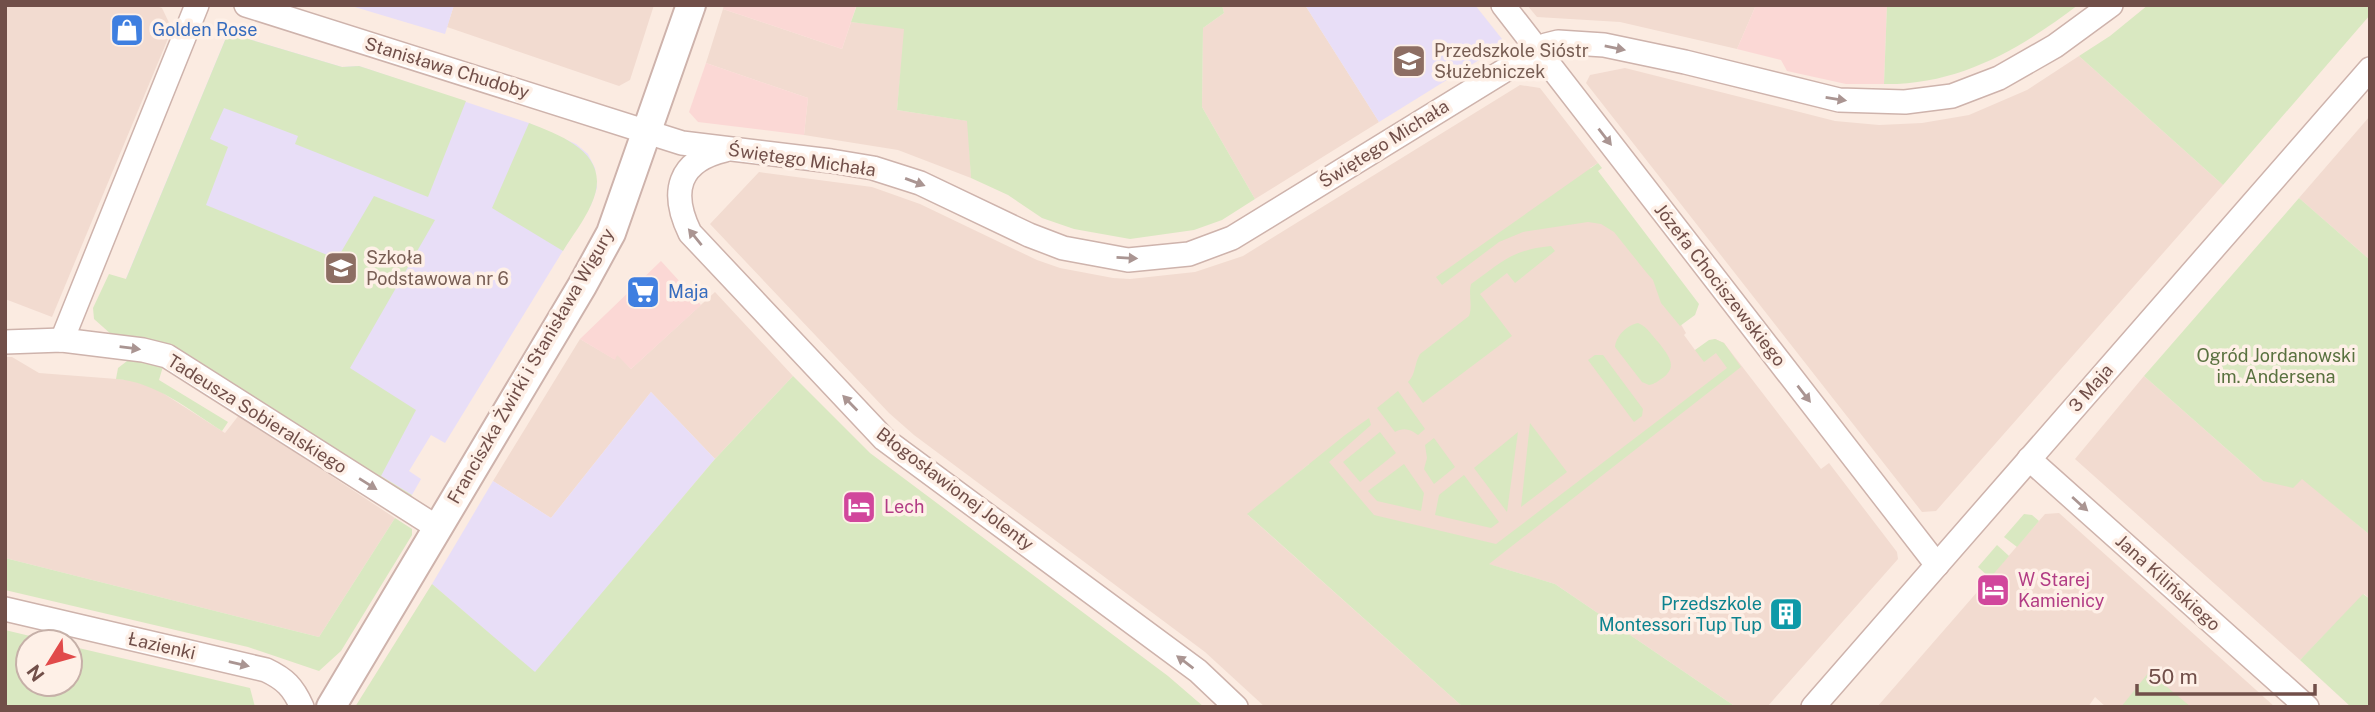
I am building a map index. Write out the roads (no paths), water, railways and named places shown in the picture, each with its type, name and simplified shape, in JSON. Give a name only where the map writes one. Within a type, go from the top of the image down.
[{"type":"street","points":[[62,340],[197,5]]},
{"type":"street","name":"Stanisława Chudoby","points":[[246,5],[647,131]]},
{"type":"street","name":"Franciszka Żwirki i Stanisława Wigury","points":[[331,707],[611,233],[691,5]]},
{"type":"street","name":"Józefa Chociszewskiego","points":[[1503,5],[1937,565]]},
{"type":"street","name":"Świętego Michała","points":[[647,131],[682,142],[728,150],[873,168],[920,183],[1029,235],[1063,248],[1128,260],[1189,254],[1233,238],[1546,45],[1558,42],[1604,45],[1839,100],[1905,102],[1952,96],[1999,78],[2055,46],[2111,5]]},
{"type":"street","name":"3 Maja","points":[[1813,707],[2370,69]]},
{"type":"street","name":"Błogosławionej Jolenty","points":[[728,150],[710,154],[698,161],[686,173],[679,188],[681,214],[690,233],[884,439],[1198,671],[1236,707]]},
{"type":"street","name":"Tadeusza Sobieralskiego","points":[[5,342],[62,340],[143,350],[167,356],[438,528]]},
{"type":"street","name":"Jana Kilińskiego","points":[[2029,459],[2307,707]]},
{"type":"street","name":"Łazienki","points":[[5,609],[266,670],[284,678],[292,686],[302,707]]},
{"type":"place","name":"Golden Rose","points":[[127,30]]},
{"type":"place","name":"Przedszkole Sióstr Służebniczek","points":[[1409,61]]},
{"type":"place","name":"Szkoła Podstawowa nr 6","points":[[341,268]]},
{"type":"place","name":"Maja","points":[[643,292]]},
{"type":"place","name":"Lech","points":[[859,507]]},
{"type":"place","name":"W Starej Kamienicy","points":[[1993,590]]},
{"type":"place","name":"Przedszkole Montessori Tup Tup","points":[[1786,614]]},
{"type":"park label","name":"Ogród Jordanowski im. Andersena","points":[[2276,366]]}]
